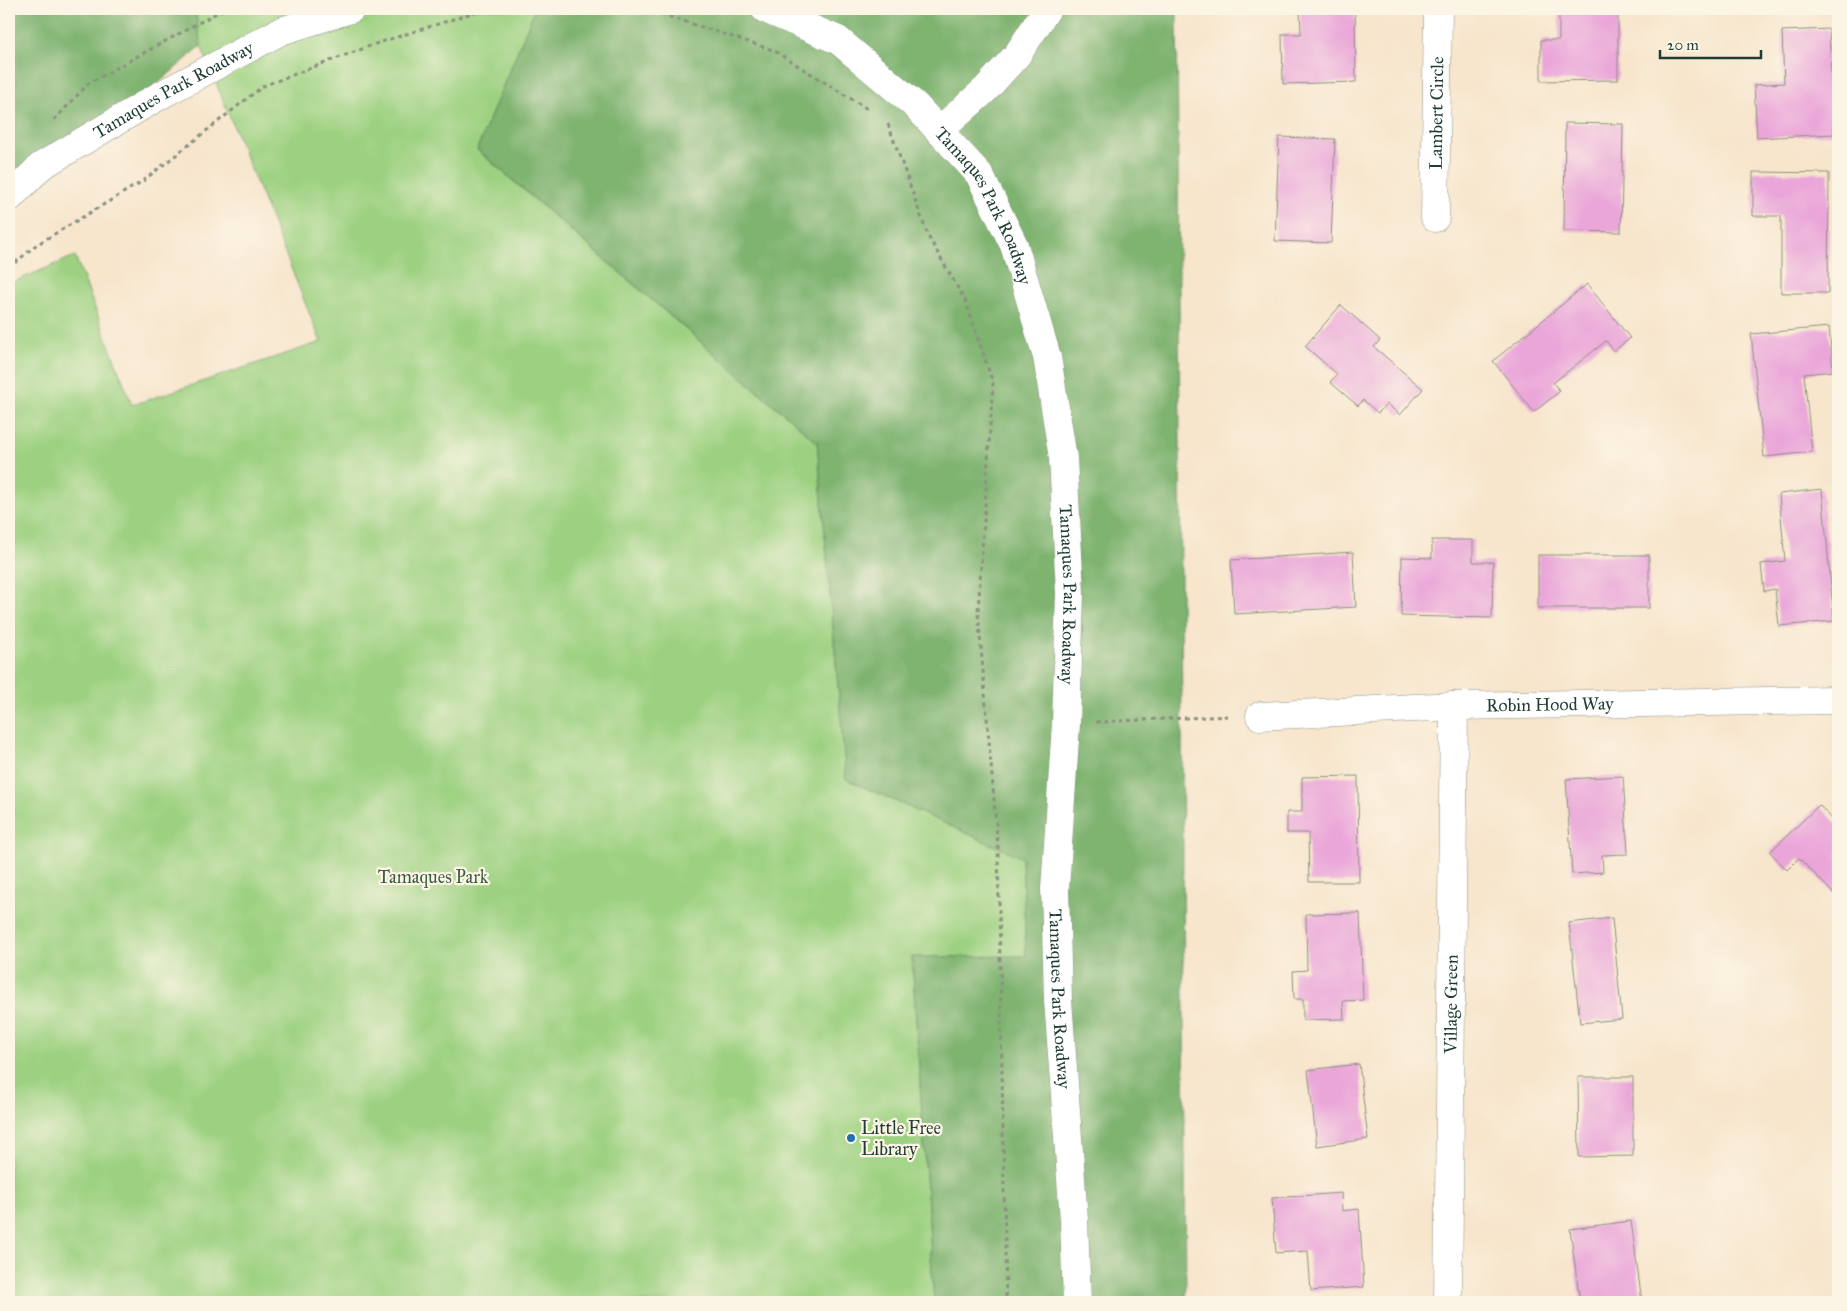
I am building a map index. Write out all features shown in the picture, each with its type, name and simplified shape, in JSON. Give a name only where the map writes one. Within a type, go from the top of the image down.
[{"type":"street","name":"Tamaques Park Roadway","points":[[9,198],[41,166],[159,96],[280,31],[351,9]]},
{"type":"street","name":"Tamaques Park Roadway","points":[[764,9],[838,40],[916,106],[979,174],[1014,244],[1046,357],[1063,458],[1070,593],[1066,724],[1055,890],[1058,1000],[1074,1220],[1077,1302]]},
{"type":"street","points":[[939,131],[986,89],[1017,55],[1047,9]]},
{"type":"street","name":"Lambert Circle","points":[[1435,218],[1438,9]]},
{"type":"street","name":"Robin Hood Way","points":[[1260,716],[1454,706],[1838,700]]},
{"type":"street","name":"Village Green","points":[[1448,1302],[1454,706]]},
{"type":"path","points":[[49,125],[89,83],[222,10],[228,9]]},
{"type":"path","points":[[9,268],[36,245],[144,181],[263,86],[378,43],[485,9]]},
{"type":"path","points":[[646,9],[773,50],[871,111]]},
{"type":"path","points":[[887,121],[928,236],[966,302],[993,383],[978,612],[998,847],[1006,1302]]},
{"type":"path","points":[[1066,724],[1215,716],[1260,716]]},
{"type":"green space","points":[[9,9],[195,9],[201,46],[9,213]]},
{"type":"green space","name":"Tamaques Park","points":[[195,9],[535,9],[477,150],[817,442],[846,779],[1022,858],[1026,956],[912,958],[934,1302],[9,1302],[9,284],[75,256],[132,405],[321,342],[201,46]]},
{"type":"green space","points":[[535,9],[1177,9],[1186,1302],[934,1302],[912,957],[1026,956],[1022,858],[846,779],[817,442],[477,149]]},
{"type":"building","points":[[1300,9],[1355,9],[1356,82],[1283,84],[1282,34],[1301,34]]},
{"type":"building","points":[[1559,9],[1618,9],[1618,80],[1541,81],[1541,40],[1559,40]]},
{"type":"building","points":[[1829,29],[1834,134],[1757,138],[1754,85],[1784,83],[1782,31]]},
{"type":"building","points":[[1565,123],[1623,124],[1621,232],[1564,231]]},
{"type":"building","points":[[1279,137],[1335,139],[1331,243],[1275,241]]},
{"type":"building","points":[[1753,172],[1829,173],[1828,293],[1781,293],[1781,216],[1753,216]]},
{"type":"building","points":[[1587,284],[1630,338],[1614,351],[1606,341],[1553,383],[1560,391],[1534,412],[1493,361]]},
{"type":"building","points":[[1341,305],[1380,340],[1374,347],[1423,389],[1400,415],[1387,404],[1378,413],[1363,400],[1358,406],[1330,382],[1337,374],[1305,346]]},
{"type":"building","points":[[1829,327],[1833,371],[1804,374],[1812,452],[1764,457],[1751,334]]},
{"type":"building","points":[[1822,489],[1834,621],[1779,626],[1775,589],[1764,591],[1761,564],[1785,561],[1779,494]]},
{"type":"building","points":[[1432,540],[1473,540],[1473,562],[1493,562],[1492,618],[1401,616],[1402,557],[1432,558]]},
{"type":"building","points":[[1353,552],[1356,607],[1234,614],[1231,560]]},
{"type":"building","points":[[1538,555],[1649,555],[1649,608],[1538,608]]},
{"type":"building","points":[[1358,776],[1359,882],[1309,882],[1308,833],[1287,833],[1287,812],[1302,812],[1302,777]]},
{"type":"building","points":[[1623,776],[1628,854],[1602,855],[1603,872],[1572,874],[1566,779]]},
{"type":"building","points":[[1819,805],[1838,825],[1838,898],[1799,858],[1787,870],[1770,852]]},
{"type":"building","points":[[1360,913],[1363,1000],[1343,1001],[1344,1019],[1303,1020],[1303,999],[1294,999],[1293,971],[1307,970],[1306,914]]},
{"type":"building","points":[[1612,918],[1622,1019],[1580,1023],[1569,923]]},
{"type":"building","points":[[1359,1064],[1368,1139],[1317,1146],[1308,1070]]},
{"type":"building","points":[[1578,1077],[1633,1077],[1633,1156],[1579,1157]]},
{"type":"building","points":[[1341,1193],[1342,1211],[1359,1209],[1364,1287],[1311,1291],[1308,1251],[1276,1253],[1272,1198]]},
{"type":"building","points":[[1631,1221],[1642,1302],[1580,1302],[1570,1229]]},
{"type":"place","name":"Little Free Library","points":[[851,1138]]}]
